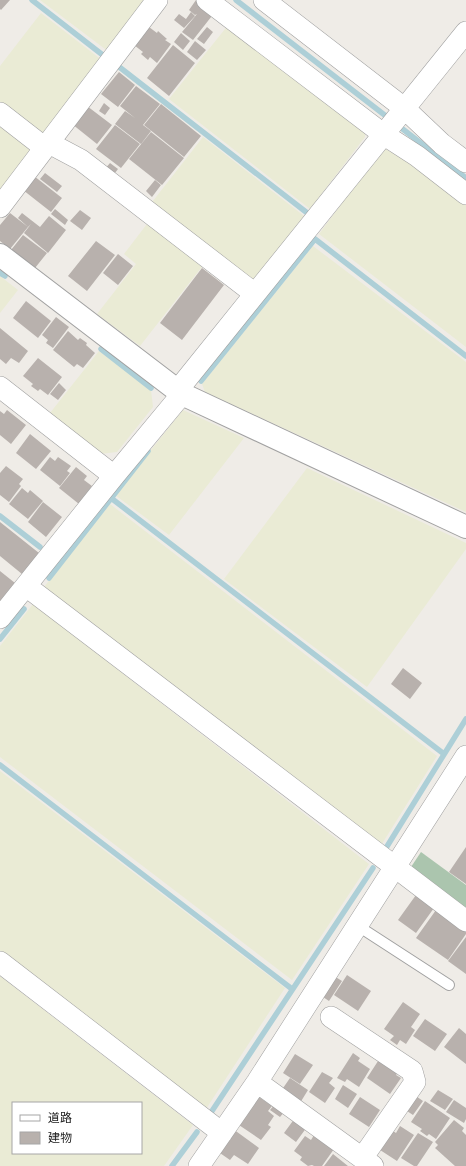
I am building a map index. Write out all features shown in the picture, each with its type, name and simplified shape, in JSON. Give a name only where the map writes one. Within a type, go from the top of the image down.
[{"type":"street","points":[[0,207],[157,0]]},
{"type":"street","points":[[207,0],[393,121],[442,144],[466,162]]},
{"type":"street","points":[[264,0],[393,121],[418,156],[466,194]]},
{"type":"street","points":[[0,618],[114,476],[255,294],[466,32]]},
{"type":"street","points":[[0,113],[47,145],[81,160],[255,294]]},
{"type":"street","points":[[0,255],[180,392],[466,527]]},
{"type":"street","points":[[0,386],[114,476]]},
{"type":"street","points":[[26,586],[466,921]]},
{"type":"street","points":[[199,1166],[257,1082],[396,868],[466,756]]},
{"type":"street","points":[[0,962],[222,1133]]},
{"type":"street","points":[[257,1082],[368,1162],[415,1082],[412,1071],[331,1017]]},
{"type":"lane","points":[[358,926],[448,985]]},
{"type":"green space","points":[[40,0],[149,0],[109,52]]},
{"type":"green space","points":[[41,13],[103,61],[45,135],[0,104],[0,66]]},
{"type":"green space","points":[[229,24],[365,130],[365,137],[310,209],[169,99]]},
{"type":"green space","points":[[0,120],[33,146],[33,154],[0,196]]},
{"type":"green space","points":[[203,137],[304,216],[256,279],[246,282],[149,206]]},
{"type":"green space","points":[[383,148],[423,169],[466,203],[466,347],[319,234]]},
{"type":"green space","points":[[150,220],[205,263],[140,346],[97,314],[136,264],[124,254]]},
{"type":"green space","points":[[313,246],[466,362],[466,512],[205,392],[202,384]]},
{"type":"green space","points":[[0,276],[18,290],[0,313]]},
{"type":"green space","points":[[99,351],[151,390],[153,407],[117,452],[100,454],[50,413]]},
{"type":"green space","points":[[183,410],[244,438],[169,535],[115,495]]},
{"type":"green space","points":[[307,468],[466,543],[466,549],[367,687],[224,579]]},
{"type":"green space","points":[[110,504],[437,756],[380,847],[44,587]]},
{"type":"green space","points":[[33,604],[369,864],[292,980],[0,757],[0,646]]},
{"type":"green space","points":[[0,771],[285,988],[204,1112],[0,955]]},
{"type":"green space","points":[[421,852],[466,885],[466,913],[409,870]]},
{"type":"green space","points":[[0,976],[193,1125],[164,1166],[0,1166]]},
{"type":"building","points":[[0,0],[10,0],[1,10],[0,9]]},
{"type":"building","points":[[196,0],[200,0],[215,12],[193,40],[182,32],[197,14],[195,15],[189,10]]},
{"type":"building","points":[[191,12],[195,16],[184,28],[174,20],[179,14],[186,19]]},
{"type":"building","points":[[149,27],[157,33],[158,31],[167,39],[165,40],[171,44],[157,63],[150,57],[148,60],[141,54],[143,52],[134,45]]},
{"type":"building","points":[[207,27],[213,32],[204,44],[197,39]]},
{"type":"building","points":[[181,33],[190,41],[183,50],[174,42]]},
{"type":"building","points":[[195,41],[206,50],[197,60],[187,52]]},
{"type":"building","points":[[173,45],[195,63],[169,96],[147,78]]},
{"type":"building","points":[[119,72],[135,85],[118,107],[101,94]]},
{"type":"building","points":[[136,86],[160,104],[143,125],[151,131],[141,144],[115,124],[125,111],[135,118],[120,106]]},
{"type":"building","points":[[104,103],[110,108],[105,115],[99,111]]},
{"type":"building","points":[[161,104],[201,136],[184,157],[144,125]]},
{"type":"building","points":[[87,106],[112,125],[97,144],[72,124]]},
{"type":"building","points":[[115,125],[140,144],[121,168],[96,149]]},
{"type":"building","points":[[151,132],[184,158],[162,185],[129,159]]},
{"type":"building","points":[[110,163],[118,169],[112,177],[104,170]]},
{"type":"building","points":[[45,173],[62,186],[57,192],[40,179]]},
{"type":"building","points":[[34,176],[62,198],[51,212],[23,190]]},
{"type":"building","points":[[155,180],[161,185],[152,197],[146,191]]},
{"type":"building","points":[[55,209],[68,220],[65,225],[51,214]]},
{"type":"building","points":[[80,210],[91,218],[82,230],[70,221]]},
{"type":"building","points":[[10,213],[28,227],[10,249],[0,241],[0,225]]},
{"type":"building","points":[[22,213],[40,227],[49,216],[66,230],[48,253],[24,233],[31,224],[28,227],[18,218]]},
{"type":"building","points":[[23,235],[47,253],[35,268],[11,250]]},
{"type":"building","points":[[96,241],[115,255],[87,291],[68,276]]},
{"type":"building","points":[[118,254],[133,266],[118,285],[103,273]]},
{"type":"building","points":[[202,268],[224,285],[182,340],[160,323]]},
{"type":"building","points":[[26,301],[51,321],[38,338],[13,318]]},
{"type":"building","points":[[56,317],[69,327],[53,348],[46,343],[48,340],[42,335]]},
{"type":"building","points":[[0,328],[28,351],[19,363],[11,358],[6,364],[0,359]]},
{"type":"building","points":[[68,331],[78,340],[80,338],[87,343],[86,345],[95,353],[83,368],[77,364],[74,367],[53,350]]},
{"type":"building","points":[[38,358],[62,377],[48,395],[40,389],[38,391],[31,386],[33,384],[23,376]]},
{"type":"building","points":[[59,383],[66,390],[58,400],[50,394]]},
{"type":"building","points":[[7,410],[26,425],[11,444],[0,435],[0,411],[4,414]]},
{"type":"building","points":[[30,434],[51,451],[36,469],[16,453]]},
{"type":"building","points":[[50,457],[55,461],[58,457],[71,466],[67,471],[70,473],[60,486],[40,470]]},
{"type":"building","points":[[6,466],[23,479],[19,484],[21,486],[9,502],[0,495],[0,473]]},
{"type":"building","points":[[76,467],[87,476],[84,480],[92,486],[79,504],[59,488]]},
{"type":"building","points":[[22,488],[28,493],[30,490],[43,501],[28,519],[9,504]]},
{"type":"building","points":[[43,502],[62,517],[46,537],[28,522]]},
{"type":"building","points":[[0,522],[39,553],[22,574],[0,556]]},
{"type":"building","points":[[0,571],[15,583],[0,602]]},
{"type":"building","points":[[403,668],[422,683],[410,699],[391,684]]},
{"type":"building","points":[[466,847],[466,884],[449,872]]},
{"type":"building","points":[[416,895],[434,908],[416,933],[398,920]]},
{"type":"building","points":[[436,910],[466,931],[466,934],[448,960],[416,938]]},
{"type":"building","points":[[466,937],[466,974],[448,961]]},
{"type":"building","points":[[347,975],[371,991],[358,1011],[334,995]]},
{"type":"building","points":[[334,976],[342,981],[329,1001],[320,995]]},
{"type":"building","points":[[403,1002],[420,1014],[411,1027],[415,1030],[406,1044],[400,1040],[397,1045],[390,1040],[394,1036],[384,1029]]},
{"type":"building","points":[[425,1019],[447,1034],[435,1051],[413,1036]]},
{"type":"building","points":[[459,1028],[466,1034],[466,1064],[444,1047]]},
{"type":"building","points":[[353,1053],[360,1058],[358,1061],[370,1069],[359,1087],[347,1079],[345,1082],[337,1078]]},
{"type":"building","points":[[295,1054],[313,1065],[300,1084],[283,1073]]},
{"type":"building","points":[[380,1058],[399,1071],[396,1075],[401,1078],[390,1094],[367,1078]]},
{"type":"building","points":[[322,1072],[333,1078],[329,1083],[335,1088],[325,1103],[309,1092]]},
{"type":"building","points":[[290,1078],[308,1090],[300,1103],[281,1091]]},
{"type":"building","points":[[343,1085],[357,1094],[348,1108],[335,1099]]},
{"type":"building","points":[[438,1090],[453,1099],[445,1110],[430,1101]]},
{"type":"building","points":[[413,1094],[423,1101],[413,1115],[404,1109]]},
{"type":"building","points":[[256,1095],[272,1106],[268,1111],[274,1116],[268,1125],[271,1127],[261,1140],[236,1123]]},
{"type":"building","points":[[360,1097],[380,1110],[369,1127],[349,1114]]},
{"type":"building","points":[[454,1100],[466,1108],[466,1119],[464,1123],[446,1112]]},
{"type":"building","points":[[425,1101],[450,1118],[436,1139],[429,1134],[427,1136],[420,1131],[422,1129],[411,1122]]},
{"type":"building","points":[[275,1104],[285,1111],[280,1117],[270,1110]]},
{"type":"building","points":[[295,1118],[307,1127],[296,1142],[284,1133]]},
{"type":"building","points":[[454,1120],[464,1128],[462,1131],[466,1135],[466,1166],[455,1166],[435,1148],[438,1145],[435,1142]]},
{"type":"building","points":[[400,1126],[414,1135],[397,1161],[377,1148],[390,1129],[396,1133]]},
{"type":"building","points":[[233,1129],[259,1148],[248,1164],[234,1155],[230,1160],[217,1151]]},
{"type":"building","points":[[418,1133],[433,1142],[417,1166],[414,1166],[401,1158]]},
{"type":"building","points":[[314,1135],[334,1149],[322,1166],[308,1166],[300,1160],[302,1157],[294,1151],[305,1136],[311,1140]]},
{"type":"building","points":[[333,1154],[348,1166],[324,1166]]},
{"type":"waterway","points":[[32,0],[104,56]]},
{"type":"waterway","points":[[236,0],[466,178]]},
{"type":"waterway","points":[[118,66],[306,212]]},
{"type":"waterway","points":[[201,381],[315,239],[466,356]]},
{"type":"waterway","points":[[0,273],[5,276]]},
{"type":"waterway","points":[[101,349],[151,388]]},
{"type":"waterway","points":[[49,578],[148,451]]},
{"type":"waterway","points":[[111,498],[444,754]]},
{"type":"waterway","points":[[0,516],[40,547]]},
{"type":"waterway","points":[[0,639],[24,609]]},
{"type":"waterway","points":[[386,848],[466,719]]},
{"type":"waterway","points":[[0,765],[292,989]]},
{"type":"waterway","points":[[210,1114],[373,868]]},
{"type":"waterway","points":[[172,1166],[197,1132]]}]
